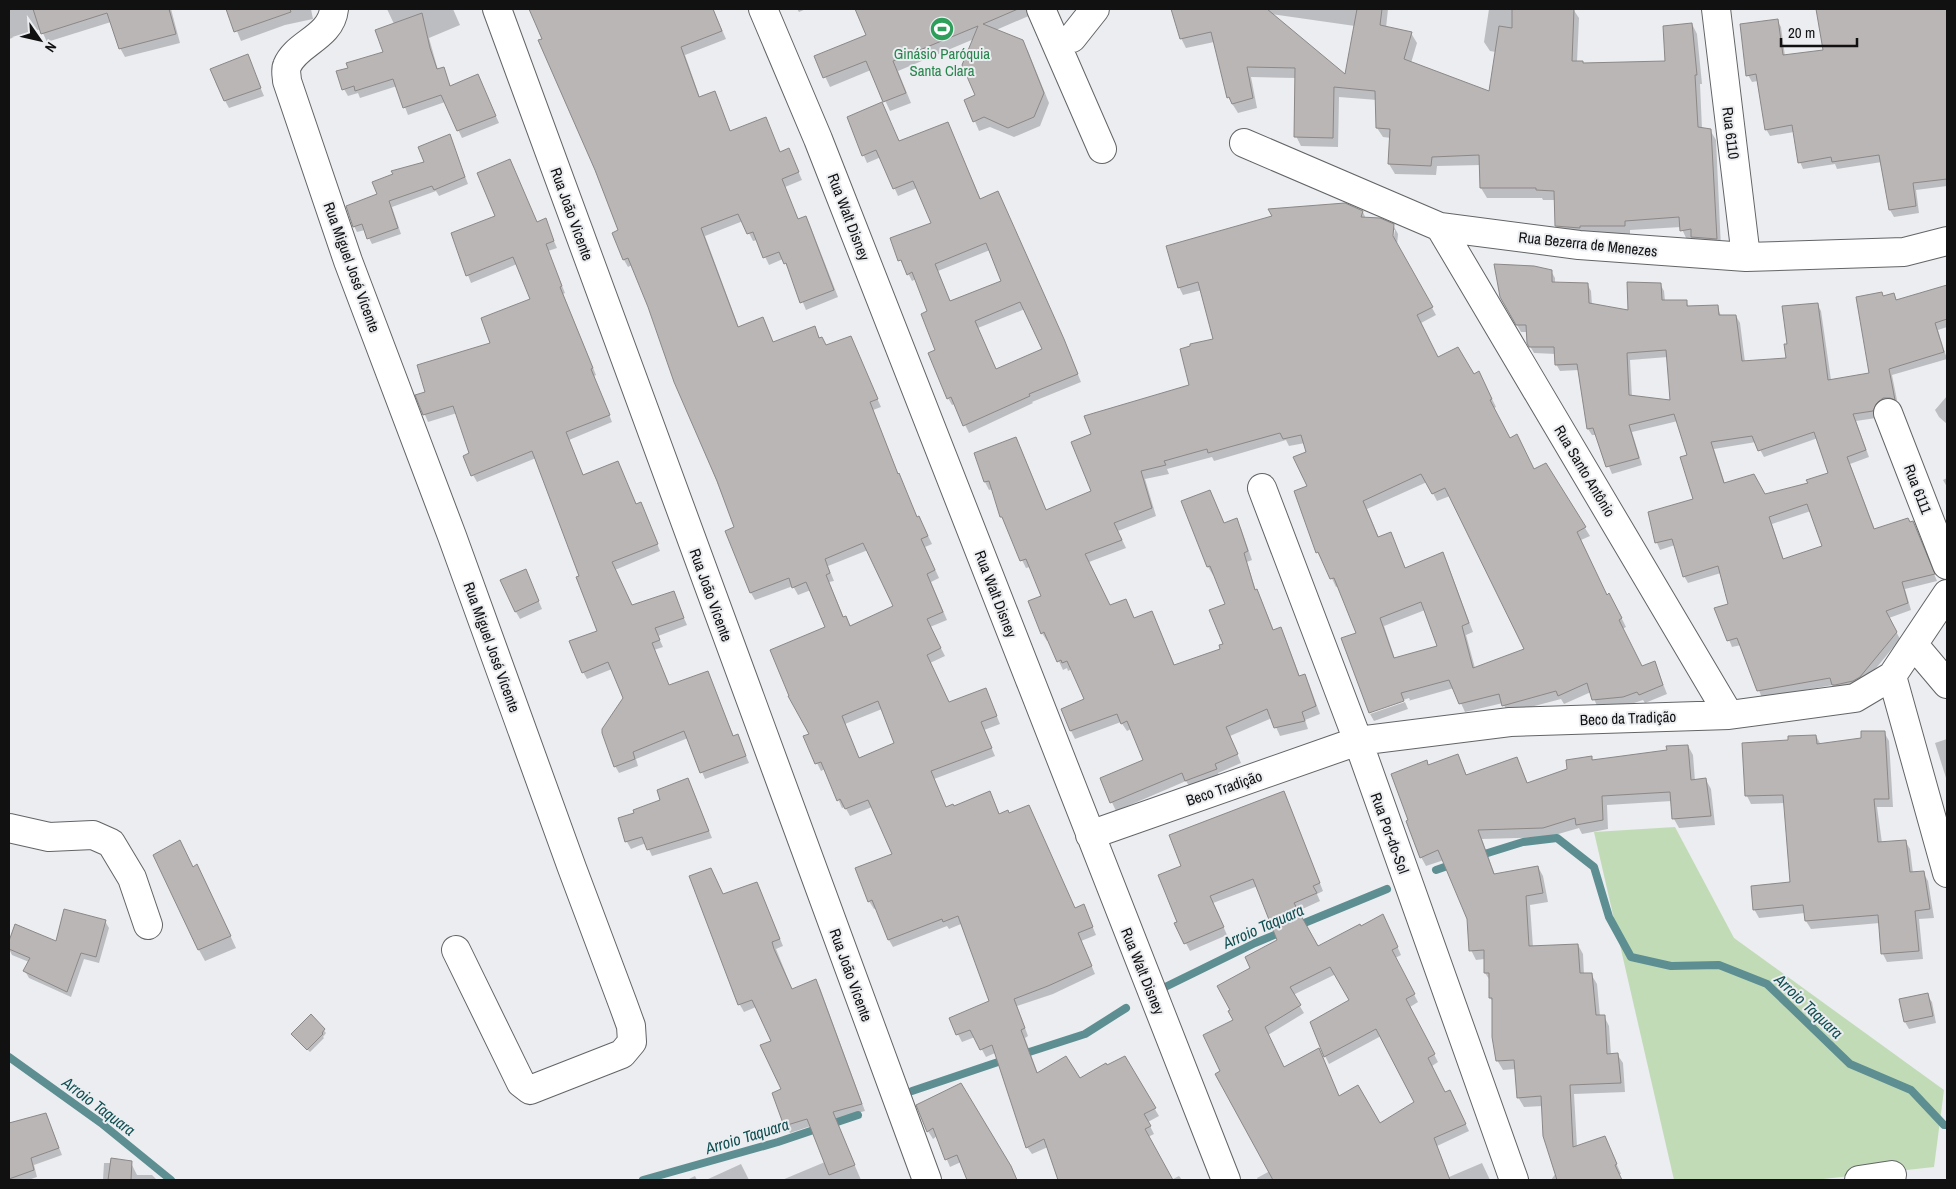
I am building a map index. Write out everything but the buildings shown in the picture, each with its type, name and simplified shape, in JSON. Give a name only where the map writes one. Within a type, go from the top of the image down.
[{"type":"street","name":"Rua Miguel José Vicente","points":[[334,9],[333,16],[321,34],[294,56],[286,67],[287,82],[348,261],[452,536],[631,1026],[632,1042],[622,1054],[530,1090],[521,1083],[456,950]]},
{"type":"street","name":"Rua João Vicente","points":[[497,9],[927,1180]]},
{"type":"street","name":"Rua Walt Disney","points":[[763,9],[818,139],[1226,1180]]},
{"type":"street","points":[[1041,9],[1102,149]]},
{"type":"street","points":[[1072,38],[1095,9]]},
{"type":"street","name":"Rua 6110","points":[[1716,9],[1746,257]]},
{"type":"street","name":"Rua Bezerra de Menezes","points":[[1244,142],[1440,227],[1579,245],[1746,257],[1904,252],[1947,241]]},
{"type":"street","name":"Rua Santo Antônio","points":[[1440,227],[1729,715]]},
{"type":"street","name":"Rua 6111","points":[[1888,412],[1947,565]]},
{"type":"street","name":"Rua Por-do-Sol","points":[[1262,488],[1358,741],[1514,1180]]},
{"type":"street","points":[[1947,594],[1892,676],[1947,873]]},
{"type":"street","points":[[1914,645],[1947,684]]},
{"type":"street","name":"Beco da Tradição","points":[[1358,741],[1510,722],[1729,715],[1855,698],[1892,676]]},
{"type":"street","name":"Beco Tradição","points":[[1090,835],[1358,741]]},
{"type":"street","points":[[9,828],[49,837],[93,835],[112,843],[132,878],[148,925]]},
{"type":"street","points":[[1859,1180],[1892,1175]]},
{"type":"green space","points":[[1675,827],[1734,938],[1944,1090],[1934,1167],[1814,1180],[1674,1180],[1594,832]]},
{"type":"waterway","name":"Arroio Taquara","points":[[1478,856],[1523,842],[1557,838],[1594,867],[1609,917],[1631,957],[1671,966],[1719,965],[1767,984],[1850,1064],[1911,1090],[1944,1125],[1947,1125]]},
{"type":"waterway","name":"Arroio Taquara","points":[[1436,870],[1453,864]]},
{"type":"waterway","name":"Arroio Taquara","points":[[1297,926],[1387,889]]},
{"type":"waterway","name":"Arroio Taquara","points":[[1157,991],[1255,943],[1284,931]]},
{"type":"waterway","name":"Arroio Taquara","points":[[1020,1055],[1085,1034],[1126,1008]]},
{"type":"waterway","name":"Arroio Taquara","points":[[9,1057],[101,1123],[171,1180]]},
{"type":"waterway","name":"Arroio Taquara","points":[[912,1091],[1007,1059]]},
{"type":"waterway","name":"Arroio Taquara","points":[[643,1180],[778,1142],[858,1115]]},
{"type":"place","name":"Ginásio Paróquia Santa Clara","points":[[942,29]]}]
